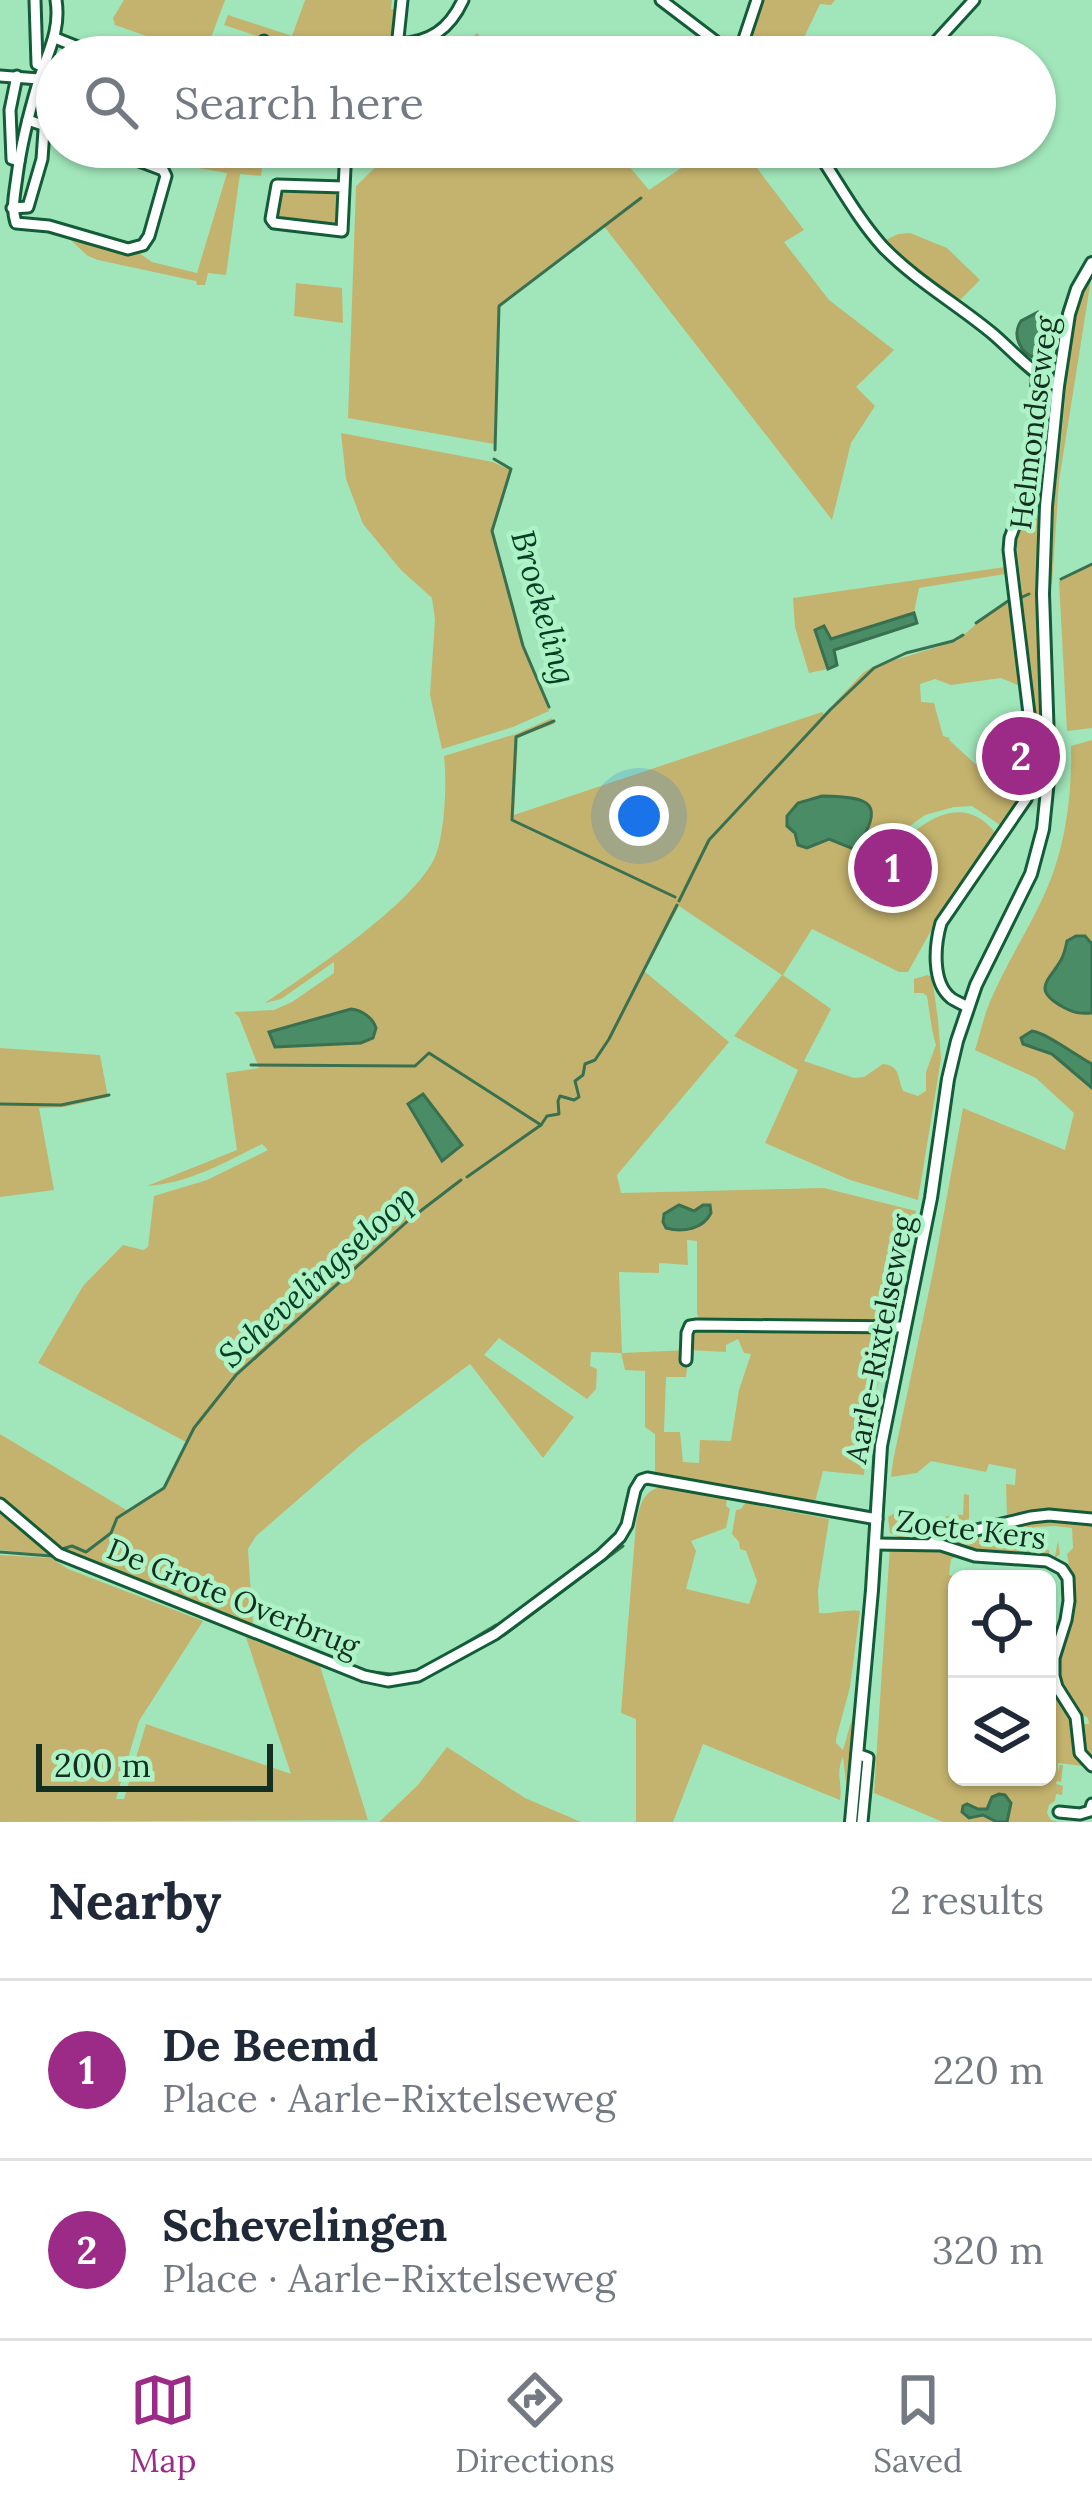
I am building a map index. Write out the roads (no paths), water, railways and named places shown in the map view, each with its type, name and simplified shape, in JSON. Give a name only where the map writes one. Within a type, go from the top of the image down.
[{"type":"street","points":[[35,0],[36,36]]},
{"type":"street","points":[[400,36],[402,0]]},
{"type":"street","points":[[432,36],[453,17],[463,0]]},
{"type":"street","points":[[661,0],[709,36]]},
{"type":"street","points":[[744,36],[757,0]]},
{"type":"street","points":[[941,36],[974,0]]},
{"type":"street","points":[[55,36],[57,3],[70,2]]},
{"type":"street","points":[[0,76],[36,74]]},
{"type":"street","points":[[17,76],[10,118],[12,159],[18,167]]},
{"type":"street","points":[[36,93],[18,167],[12,208],[16,223],[49,226],[128,249],[143,244],[166,176],[159,168]]},
{"type":"street","points":[[28,120],[36,123]]},
{"type":"street","points":[[0,172],[18,167]]},
{"type":"street","points":[[12,208],[28,207],[39,168]]},
{"type":"street","points":[[344,187],[277,185],[271,219],[342,231],[345,168]]},
{"type":"street","points":[[828,168],[884,248],[992,333],[1037,376],[1058,386]]},
{"type":"street","name":"Helmondseweg","points":[[1042,594],[1058,386],[1069,314],[1092,263]]},
{"type":"street","name":"Helmondseweg","points":[[968,1007],[949,998],[942,987],[937,937],[941,923],[1026,799],[1035,763],[1013,601],[1010,538],[1035,470],[1037,376]]},
{"type":"street","name":"Aarle-Rixtelseweg","points":[[851,1822],[881,1446],[931,1198],[948,1079],[976,985],[1031,874],[1043,829],[1049,770],[1042,594]]},
{"type":"street","points":[[686,1360],[687,1333],[697,1324],[904,1327]]},
{"type":"street","name":"De Grote Overbrug","points":[[0,1504],[59,1554],[364,1676],[398,1681],[429,1672],[495,1634],[601,1555],[620,1537],[635,1490],[646,1478],[877,1519]]},
{"type":"street","points":[[931,1544],[943,1534],[1031,1517],[1092,1520]]},
{"type":"street","name":"Zoete Kers","points":[[876,1544],[946,1546],[975,1556],[1052,1562],[1065,1572],[1069,1601],[1054,1676],[1076,1717],[1080,1753],[1092,1766]]},
{"type":"street","name":"Aarle-Rixtelseweg","points":[[857,1754],[868,1758],[862,1822]]},
{"type":"street","points":[[1059,1811],[1084,1814],[1092,1804]]},
{"type":"waterway","name":"Broekeling","points":[[495,450],[499,306],[641,198]]},
{"type":"waterway","name":"Broekeling","points":[[494,459],[511,469],[492,531],[523,646],[549,707]]},
{"type":"waterway","name":"Schevelingseloop","points":[[1061,579],[1092,564]]},
{"type":"waterway","name":"Schevelingseloop","points":[[1020,598],[1029,594]]},
{"type":"waterway","name":"Schevelingseloop","points":[[976,623],[1008,601]]},
{"type":"waterway","name":"Schevelingseloop","points":[[679,901],[709,840],[874,668],[963,635]]},
{"type":"waterway","name":"Broekeling","points":[[554,721],[516,737],[512,820],[675,897]]},
{"type":"waterway","name":"Schevelingseloop","points":[[467,1177],[547,1116],[559,1114],[560,1096],[579,1097],[575,1081],[609,1039],[677,905]]},
{"type":"waterway","points":[[251,1065],[415,1066],[429,1053],[541,1125]]},
{"type":"waterway","points":[[0,1104],[61,1105],[109,1095]]},
{"type":"waterway","name":"Schevelingseloop","points":[[62,1549],[72,1546],[86,1552],[111,1533],[117,1518],[164,1488],[194,1428],[236,1375],[410,1219],[461,1180]]},
{"type":"waterway","points":[[1079,1523],[1092,1525]]},
{"type":"waterway","points":[[504,1635],[623,1546]]},
{"type":"waterway","name":"Schevelingseloop","points":[[0,1552],[51,1556]]},
{"type":"waterway","points":[[116,1572],[365,1671],[399,1675]]},
{"type":"waterway","points":[[441,1658],[496,1625]]},
{"type":"place","name":"Schevelingen","points":[[1021,756]]},
{"type":"place","name":"De Beemd","points":[[893,868]]}]
